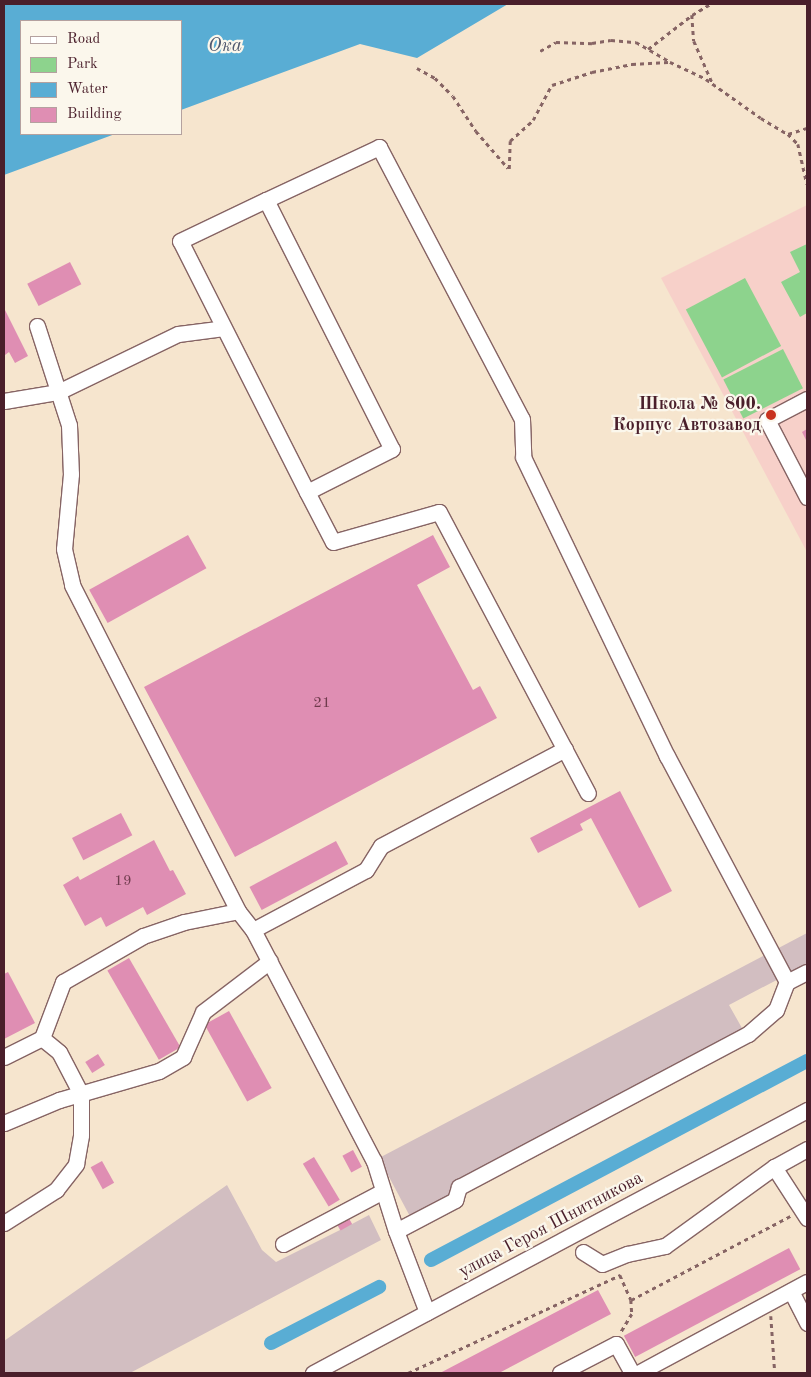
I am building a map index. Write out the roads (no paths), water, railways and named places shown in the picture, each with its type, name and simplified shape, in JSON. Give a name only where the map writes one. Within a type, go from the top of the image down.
[{"type":"street","points":[[588,793],[439,512],[333,542],[180,241],[379,147],[522,419],[523,457],[667,756],[787,982]]},
{"type":"street","points":[[266,200],[392,449],[308,492]]},
{"type":"street","points":[[37,326],[69,425],[71,474],[64,549],[72,585],[238,911],[253,930],[270,961],[374,1160],[396,1231],[427,1312]]},
{"type":"street","points":[[4,401],[58,392],[178,334],[224,328]]},
{"type":"street","points":[[807,399],[767,420],[807,497]]},
{"type":"street","points":[[253,930],[366,870],[381,846],[565,749]]},
{"type":"street","points":[[4,1057],[42,1038],[63,982],[143,936],[184,922],[238,911]]},
{"type":"street","points":[[4,1123],[59,1100],[159,1071],[183,1057],[203,1012],[270,961]]},
{"type":"street","points":[[396,1231],[455,1200],[458,1187],[748,1034],[776,1010],[787,982],[807,972]]},
{"type":"street","points":[[4,1223],[56,1190],[76,1164],[82,1135],[81,1094],[59,1052],[42,1038]]},
{"type":"street","name":"улица Героя Шнитникова","points":[[313,1373],[807,1110]]},
{"type":"street","points":[[583,1252],[602,1264],[627,1254],[665,1246],[774,1167],[807,1149]]},
{"type":"street","points":[[774,1167],[805,1214]]},
{"type":"street","points":[[283,1244],[383,1191]]},
{"type":"street","points":[[638,1373],[807,1282]]},
{"type":"street","points":[[792,1291],[807,1323]]},
{"type":"street","points":[[560,1373],[616,1344],[632,1373]]},
{"type":"water","name":"Ока","points":[[4,4],[508,4],[417,58],[360,44],[182,110],[182,20],[20,20],[20,135],[112,135],[4,175]]},
{"type":"waterway","points":[[431,1260],[807,1061]]},
{"type":"waterway","points":[[271,1343],[379,1287]]},
{"type":"place","name":"Школа № 800. Корпус Автозавод","points":[[771,415]]}]
